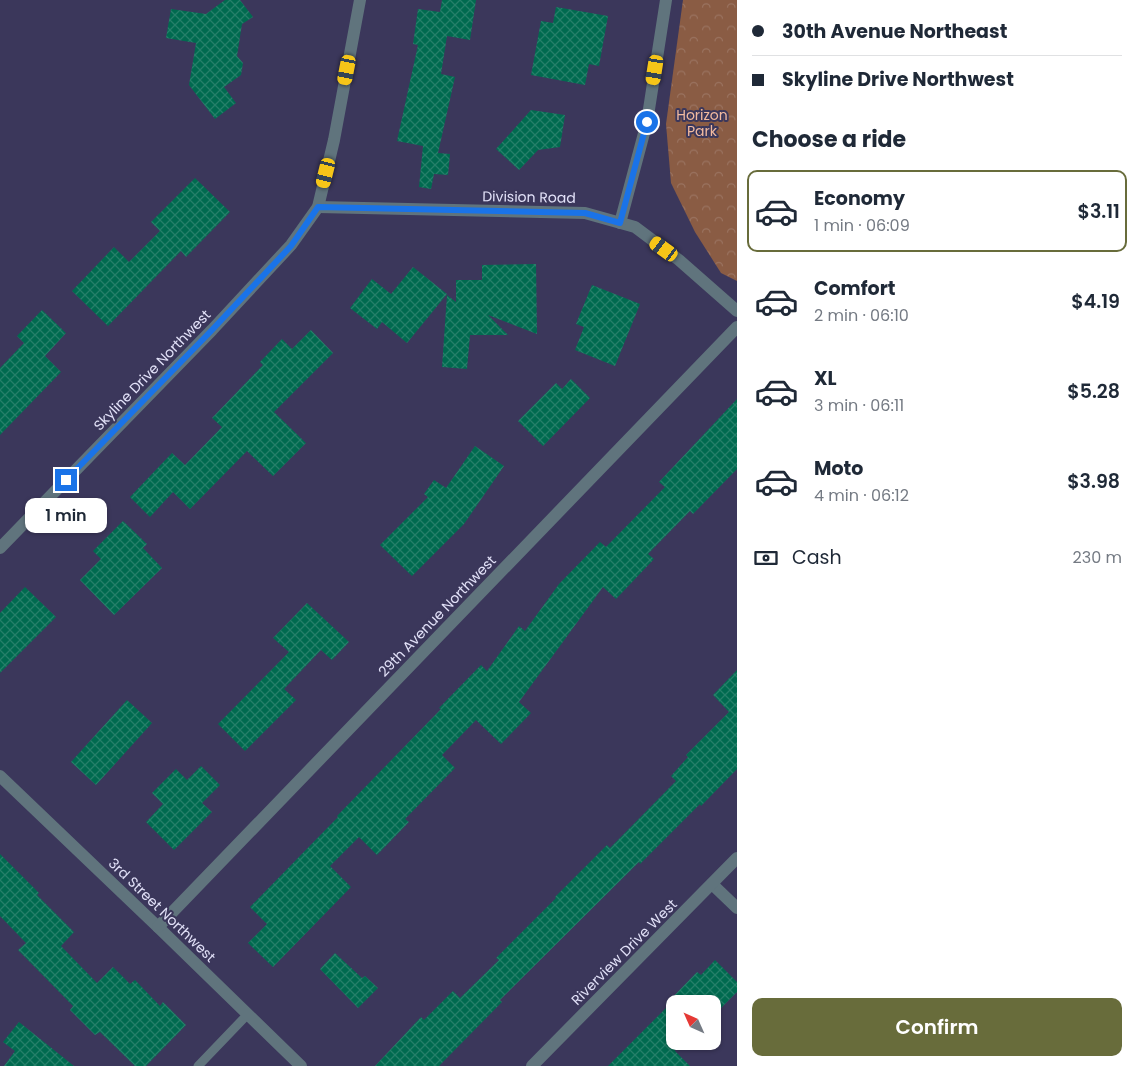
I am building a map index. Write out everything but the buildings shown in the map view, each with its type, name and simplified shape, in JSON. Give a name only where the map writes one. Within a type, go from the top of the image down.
[{"type":"street","points":[[318,207],[334,140],[360,0]]},
{"type":"street","points":[[620,223],[647,122],[666,0]]},
{"type":"street","name":"Division Road","points":[[318,207],[585,213],[635,228],[679,260],[737,311]]},
{"type":"street","name":"Skyline Drive Northwest","points":[[0,548],[272,267],[291,246],[318,207]]},
{"type":"street","name":"29th Avenue Northwest","points":[[158,926],[737,327]]},
{"type":"street","name":"3rd Street Northwest","points":[[0,776],[158,926],[301,1066]]},
{"type":"street","name":"Riverview Drive West","points":[[532,1066],[737,858]]},
{"type":"street","points":[[712,884],[737,908]]},
{"type":"lane","points":[[198,1066],[248,1014]]},
{"type":"green space","name":"Horizon Park","points":[[683,0],[737,0],[737,281],[721,273],[695,232],[671,183],[666,124]]},
{"type":"route","points":[[66,480],[291,246],[318,207],[585,213],[620,223],[647,122]]}]
